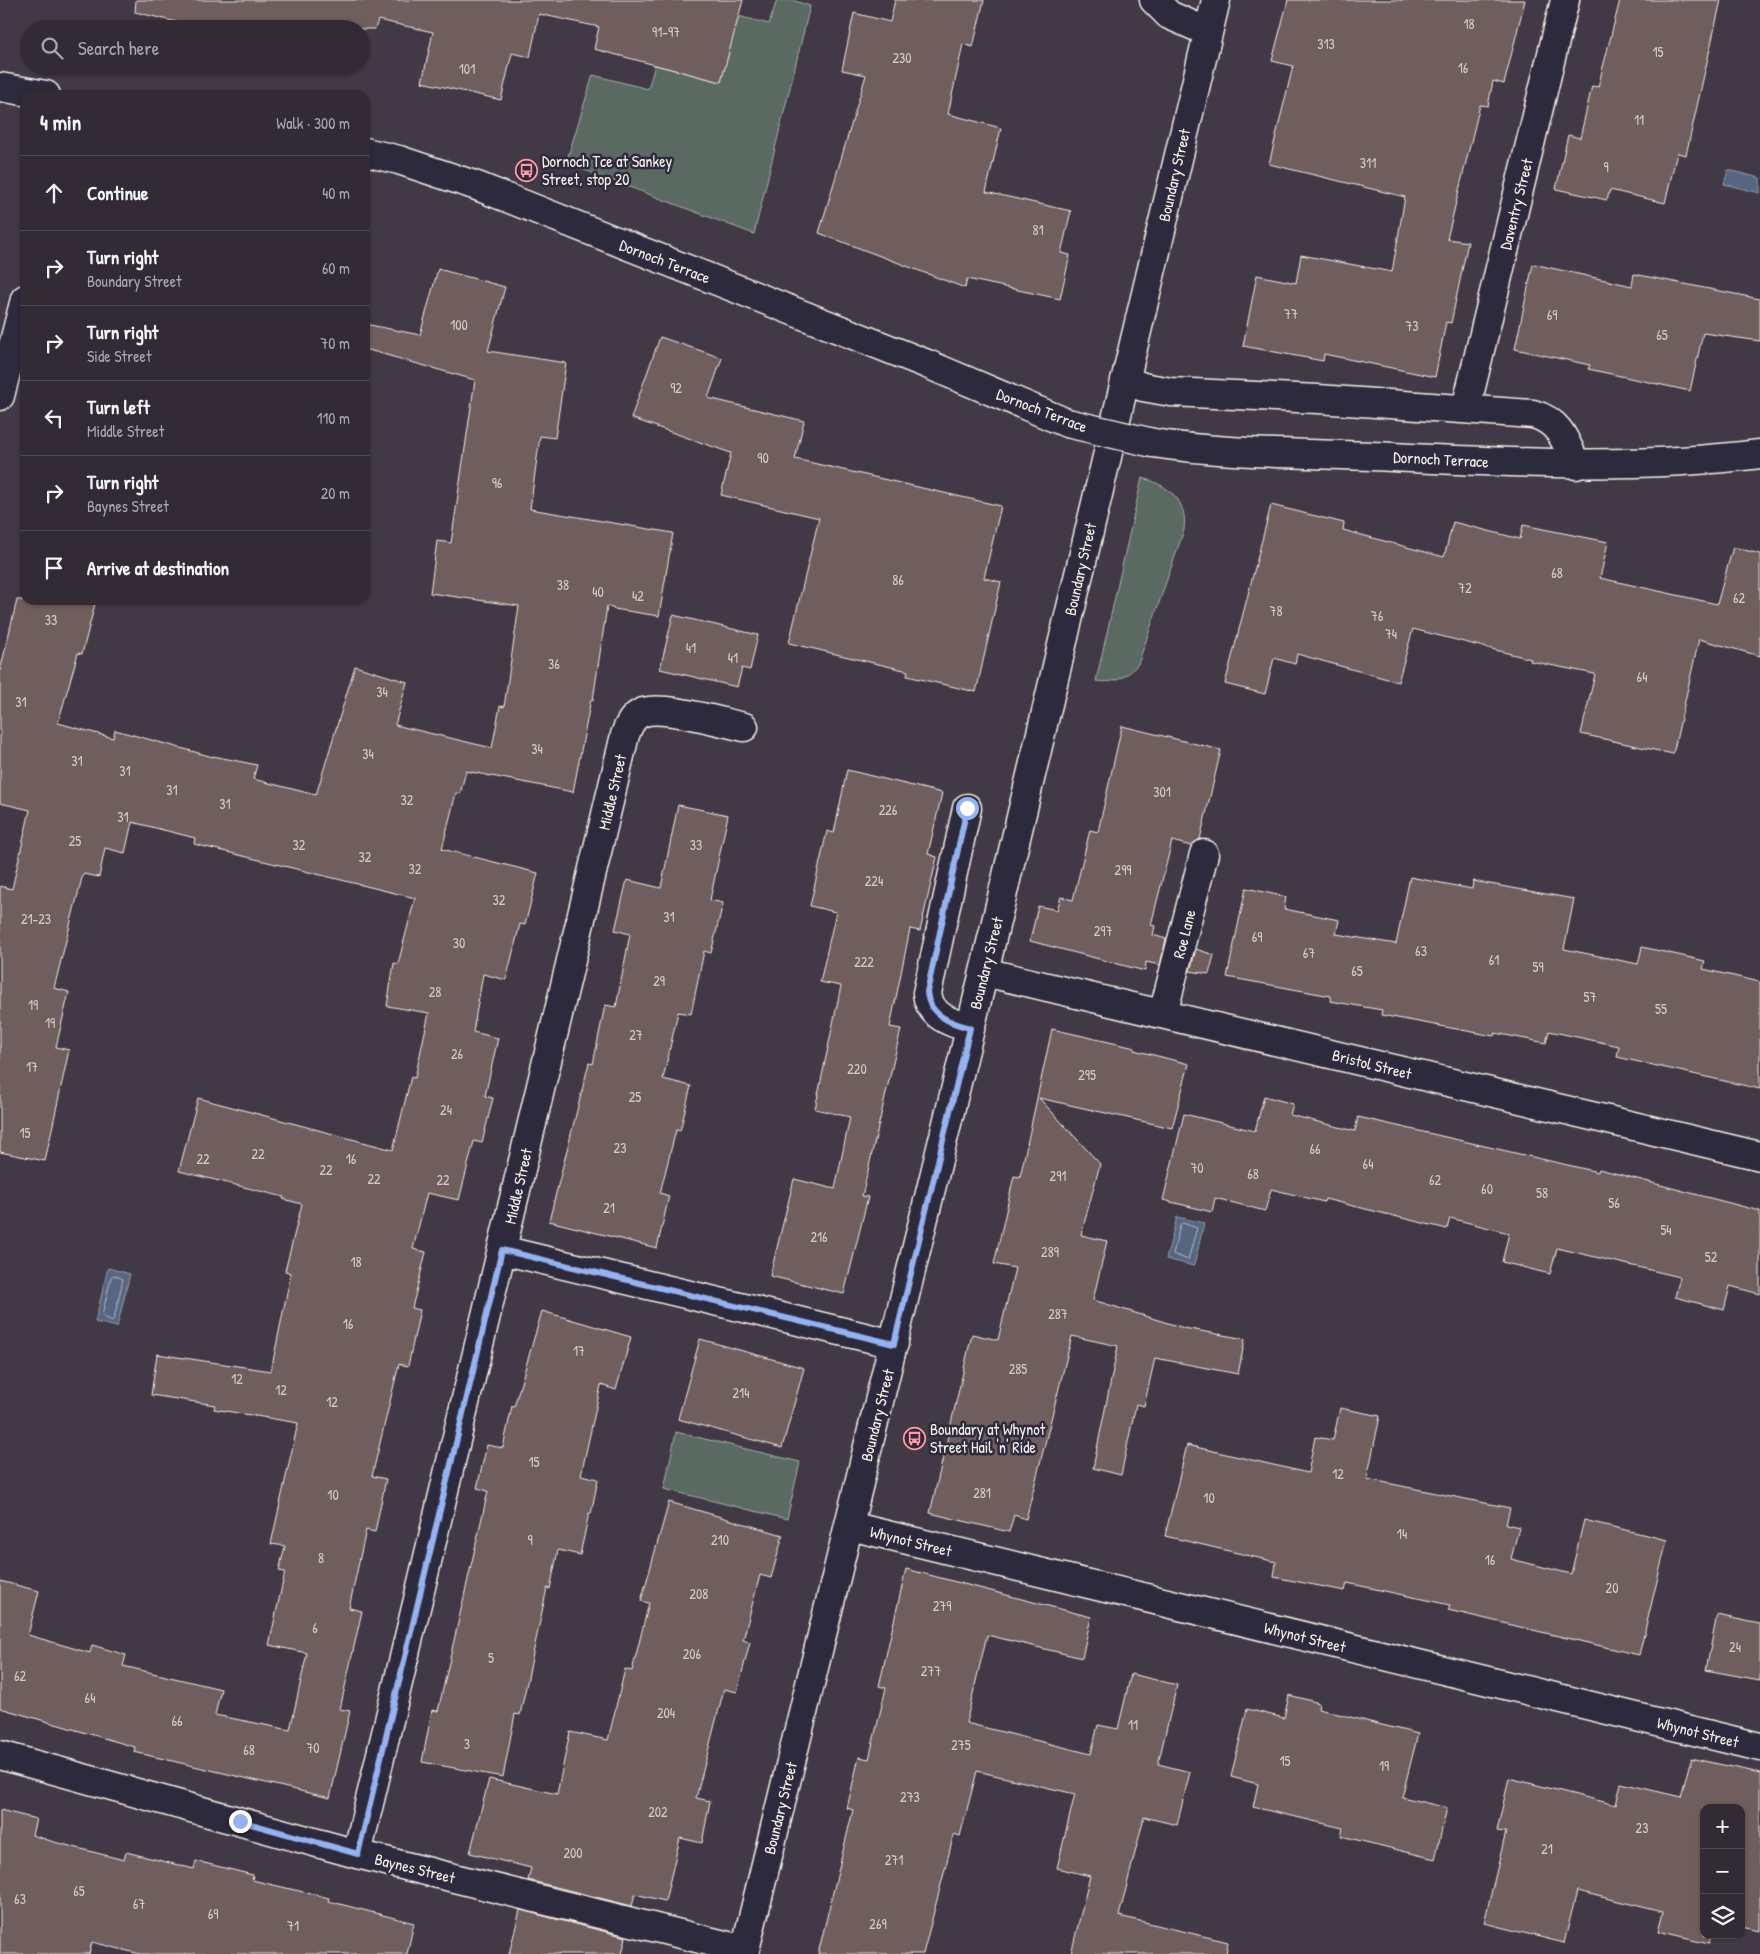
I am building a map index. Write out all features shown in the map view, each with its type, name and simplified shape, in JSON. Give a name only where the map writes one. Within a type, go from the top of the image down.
[{"type":"street","points":[[1154,0],[1169,15],[1208,32]]},
{"type":"street","name":"Boundary Street","points":[[745,1952],[984,972],[1216,0]]},
{"type":"street","name":"Daventry Street","points":[[1466,408],[1565,0]]},
{"type":"street","points":[[0,87],[20,90]]},
{"type":"street","name":"Dornoch Terrace","points":[[370,153],[399,160],[477,186],[927,364],[1067,423],[1153,443],[1214,449],[1576,465],[1656,464],[1760,454]]},
{"type":"street","points":[[0,396],[20,318]]},
{"type":"street","points":[[1125,380],[1143,387],[1172,392],[1466,408],[1541,416],[1559,429],[1576,465]]},
{"type":"street","name":"Middle Street","points":[[358,1854],[628,728],[640,714],[654,710],[744,727]]},
{"type":"street","points":[[967,808],[927,992],[931,1005],[940,1017],[970,1028]]},
{"type":"street","name":"Roe Lane","points":[[1163,1014],[1204,854]]},
{"type":"street","name":"Bristol Street","points":[[984,972],[1760,1156]]},
{"type":"street","points":[[502,1250],[894,1344]]},
{"type":"street","name":"Whynot Street","points":[[850,1526],[1760,1747]]},
{"type":"street","name":"Baynes Street","points":[[0,1755],[358,1854],[745,1952]]},
{"type":"green space","points":[[777,0],[792,0],[810,6],[754,234],[566,163],[593,75],[648,89],[655,65],[721,82],[738,16],[769,24]]},
{"type":"green space","points":[[1142,478],[1161,485],[1175,496],[1183,511],[1184,530],[1138,664],[1119,679],[1108,682],[1096,681]]},
{"type":"green space","points":[[676,1432],[800,1462],[787,1519],[664,1489]]},
{"type":"water","points":[[1728,170],[1760,178],[1760,193],[1724,184]]},
{"type":"water","points":[[1177,1217],[1204,1223],[1194,1266],[1166,1259]]},
{"type":"water","points":[[108,1268],[130,1274],[117,1327],[95,1322]]},
{"type":"building","points":[[136,0],[743,0],[721,82],[594,49],[599,27],[539,14],[530,57],[512,53],[501,100],[422,82],[433,32],[378,20],[375,29],[370,29],[370,20],[168,20],[135,12]]},
{"type":"building","points":[[895,0],[984,0],[973,47],[963,44],[948,114],[1001,128],[986,192],[1071,211],[1061,253],[1070,255],[1060,299],[967,279],[965,288],[819,233],[866,75],[842,70],[854,13],[890,22]]},
{"type":"building","points":[[1288,0],[1525,0],[1504,84],[1493,81],[1488,106],[1480,105],[1447,239],[1468,242],[1451,323],[1446,322],[1435,377],[1324,354],[1323,361],[1243,346],[1257,275],[1296,283],[1301,255],[1392,272],[1405,197],[1269,164],[1293,66],[1272,61]]},
{"type":"building","points":[[1620,0],[1721,0],[1686,155],[1677,153],[1665,203],[1610,190],[1607,200],[1556,189],[1568,135],[1580,138],[1592,86],[1598,87]]},
{"type":"building","points":[[1533,264],[1632,286],[1634,274],[1760,299],[1760,341],[1703,333],[1690,391],[1588,369],[1590,365],[1515,349]]},
{"type":"building","points":[[438,269],[505,287],[488,351],[566,363],[555,438],[540,436],[530,509],[673,533],[659,616],[614,609],[607,606],[593,700],[591,699],[573,792],[466,771],[460,794],[456,793],[442,849],[538,873],[525,925],[520,924],[506,980],[483,974],[473,1032],[498,1038],[485,1096],[493,1098],[482,1143],[474,1141],[459,1200],[427,1193],[413,1249],[426,1252],[412,1308],[420,1310],[408,1366],[399,1364],[372,1476],[386,1479],[375,1532],[366,1530],[349,1608],[362,1611],[340,1709],[350,1711],[330,1798],[134,1752],[135,1747],[0,1708],[0,1581],[39,1591],[28,1635],[90,1653],[92,1645],[126,1655],[123,1666],[221,1689],[215,1715],[290,1730],[307,1653],[269,1645],[285,1572],[279,1571],[285,1546],[271,1544],[298,1423],[214,1409],[215,1405],[151,1395],[157,1354],[271,1371],[291,1273],[285,1271],[302,1204],[283,1199],[284,1197],[179,1171],[198,1098],[393,1150],[411,1077],[415,1078],[429,1013],[387,1006],[394,963],[398,964],[415,898],[194,844],[195,838],[132,822],[125,853],[105,848],[99,877],[83,874],[54,988],[69,992],[56,1047],[69,1050],[45,1161],[0,1152],[0,886],[12,889],[30,810],[0,803],[0,671],[17,600],[20,600],[20,605],[95,605],[82,654],[78,653],[58,723],[113,738],[115,730],[213,757],[257,765],[253,779],[316,795],[355,666],[407,682],[395,725],[492,748],[500,706],[504,707],[519,606],[430,593],[437,541],[451,543],[475,380],[370,350],[370,325],[420,335]]},
{"type":"building","points":[[660,337],[722,358],[708,398],[804,421],[795,459],[1001,506],[984,578],[1001,582],[976,692],[907,676],[908,671],[789,643],[819,518],[721,495],[731,453],[631,418]]},
{"type":"building","points":[[1271,505],[1344,523],[1343,530],[1444,557],[1453,522],[1520,539],[1523,525],[1608,542],[1600,578],[1717,604],[1733,547],[1760,554],[1760,656],[1699,639],[1673,754],[1581,734],[1595,674],[1530,661],[1531,659],[1413,629],[1398,682],[1297,654],[1295,664],[1274,658],[1265,694],[1225,684]]},
{"type":"building","points":[[673,615],[758,635],[750,670],[742,668],[737,687],[660,669]]},
{"type":"building","points":[[1122,726],[1221,750],[1200,839],[1191,846],[1172,841],[1151,925],[1155,926],[1153,935],[1166,939],[1160,965],[1146,962],[1145,971],[1030,941],[1038,906],[1057,910],[1061,897],[1073,900],[1090,830],[1098,832]]},
{"type":"building","points":[[847,770],[942,793],[928,854],[937,857],[920,931],[910,929],[890,1027],[901,1029],[862,1196],[868,1197],[844,1294],[770,1276],[794,1179],[835,1189],[850,1117],[815,1109],[841,986],[820,982],[836,912],[810,906],[827,831],[834,833]]},
{"type":"building","points":[[678,805],[728,815],[710,900],[723,903],[711,953],[704,951],[691,1014],[678,1012],[663,1079],[691,1086],[680,1131],[676,1130],[660,1193],[669,1196],[657,1248],[549,1221],[589,1063],[593,1064],[605,1005],[616,1007],[630,934],[615,930],[627,880],[661,888]]},
{"type":"building","points":[[1410,877],[1472,889],[1473,881],[1574,899],[1564,949],[1638,964],[1642,947],[1705,961],[1703,969],[1760,982],[1760,1089],[1617,1057],[1619,1046],[1549,1031],[1546,1043],[1495,1033],[1494,1036],[1381,1015],[1382,1010],[1330,1001],[1331,996],[1227,977],[1246,888],[1286,897],[1284,909],[1339,920],[1336,934],[1396,944]]},
{"type":"building","points":[[1196,949],[1214,955],[1209,974],[1190,971]]},
{"type":"building","points":[[1052,1029],[1135,1048],[1134,1050],[1189,1064],[1172,1128],[1039,1098],[1100,1164],[1081,1235],[1107,1241],[1093,1300],[1184,1328],[1245,1339],[1238,1374],[1155,1358],[1144,1406],[1136,1404],[1121,1475],[1093,1468],[1118,1346],[1072,1336],[1026,1519],[1014,1515],[1009,1532],[930,1513],[972,1334],[998,1340],[1015,1268],[994,1264],[1014,1176],[1020,1177]]},
{"type":"building","points":[[1264,1096],[1293,1104],[1290,1115],[1355,1131],[1358,1117],[1598,1172],[1599,1169],[1760,1211],[1760,1294],[1730,1286],[1724,1310],[1675,1297],[1680,1277],[1557,1248],[1550,1274],[1502,1262],[1509,1233],[1450,1218],[1447,1229],[1325,1199],[1324,1202],[1271,1189],[1265,1211],[1215,1198],[1212,1212],[1163,1200],[1184,1114],[1255,1131]]},
{"type":"building","points":[[542,1311],[631,1337],[616,1390],[601,1385],[581,1475],[598,1479],[591,1514],[589,1513],[580,1555],[558,1550],[550,1589],[547,1588],[520,1715],[515,1714],[503,1777],[422,1762],[432,1710],[438,1711],[488,1491],[477,1488],[487,1445],[503,1448],[512,1406],[514,1407]]},
{"type":"building","points":[[700,1339],[804,1368],[782,1448],[678,1419]]},
{"type":"building","points":[[1340,1408],[1380,1416],[1367,1479],[1510,1508],[1506,1524],[1519,1527],[1511,1559],[1571,1574],[1584,1520],[1667,1540],[1639,1655],[1448,1610],[1450,1605],[1347,1583],[1345,1591],[1274,1577],[1276,1562],[1165,1536],[1187,1445],[1308,1473],[1315,1437],[1333,1440]]},
{"type":"building","points":[[669,1502],[783,1535],[771,1578],[760,1575],[743,1640],[750,1642],[737,1692],[724,1689],[696,1798],[710,1801],[702,1843],[680,1838],[665,1901],[635,1894],[632,1906],[528,1880],[531,1868],[470,1853],[489,1779],[557,1794],[570,1732],[608,1740],[625,1669],[632,1671],[649,1603],[641,1601]]},
{"type":"building","points":[[906,1569],[1091,1617],[1082,1658],[987,1635],[966,1723],[1091,1754],[1098,1725],[1118,1729],[1131,1674],[1177,1685],[1158,1764],[1190,1772],[1177,1825],[1144,1817],[1119,1916],[1228,1942],[1226,1954],[1071,1954],[1090,1876],[1057,1868],[1075,1794],[977,1771],[960,1836],[954,1834],[923,1954],[818,1954],[853,1810],[847,1808],[859,1757],[869,1759],[886,1688],[879,1686]]},
{"type":"building","points":[[1717,1615],[1760,1624],[1760,1680],[1706,1670]]},
{"type":"building","points":[[1289,1695],[1319,1703],[1318,1709],[1418,1734],[1402,1797],[1447,1808],[1435,1859],[1341,1836],[1343,1828],[1253,1807],[1258,1784],[1231,1777],[1247,1709],[1284,1718]]},
{"type":"building","points":[[1691,1758],[1760,1773],[1760,1931],[1745,1928],[1745,1804],[1700,1804],[1700,1939],[1710,1939],[1709,1943],[1658,1931],[1663,1912],[1577,1891],[1564,1943],[1484,1923],[1506,1832],[1497,1831],[1509,1778],[1616,1805],[1621,1783],[1681,1797]]},
{"type":"building","points":[[0,1810],[36,1819],[32,1835],[54,1842],[124,1860],[126,1852],[194,1869],[196,1861],[253,1875],[252,1880],[329,1898],[328,1901],[414,1923],[407,1954],[140,1954],[92,1942],[89,1954],[0,1954]]},
{"type":"building","points":[[520,1910],[626,1937],[622,1954],[509,1954]]},
{"type":"place","name":"Dornoch Tce at Sankey Street, stop 20","points":[[526,170]]},
{"type":"place","name":"Boundary at Whynot Street Hail 'n' Ride","points":[[914,1438]]},
{"type":"route","points":[[240,1821],[358,1854],[502,1250],[894,1344],[970,1028],[952,1023],[940,1017],[933,1009],[927,992],[967,808]]}]
